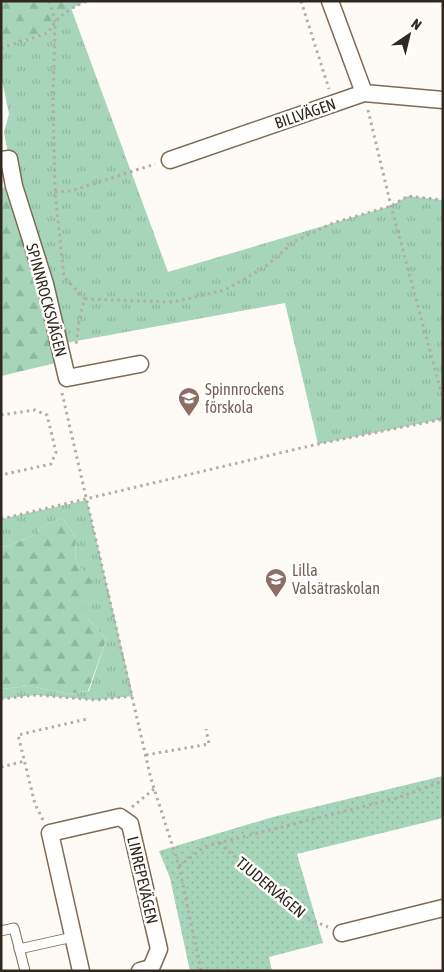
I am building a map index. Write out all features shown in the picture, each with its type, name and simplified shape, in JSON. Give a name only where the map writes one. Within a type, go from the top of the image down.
[{"type":"street","points":[[330,1],[364,93]]},
{"type":"street","name":"BILLVÄGEN","points":[[170,160],[364,93],[443,100]]},
{"type":"street","name":"SPINNROCKSVÄGEN","points":[[1,160],[9,159],[14,186],[46,284],[67,378],[140,364]]},
{"type":"street","name":"LINREPEVÄGEN","points":[[50,833],[120,817],[130,824],[158,949],[151,968],[140,971]]},
{"type":"street","points":[[50,833],[81,971]]},
{"type":"street","points":[[342,933],[443,908]]},
{"type":"lane","points":[[1,931],[14,928],[24,971]]},
{"type":"lane","points":[[20,949],[73,936]]},
{"type":"path","points":[[49,1],[55,20],[53,103],[55,192],[64,277],[85,299],[173,302],[225,290],[265,266],[295,241],[333,223],[391,206],[408,196],[443,200]]},
{"type":"path","points":[[1,48],[48,33],[55,20],[71,8],[87,1]]},
{"type":"path","points":[[301,1],[334,103]]},
{"type":"path","points":[[364,93],[391,206],[443,399]]},
{"type":"path","points":[[55,192],[71,192],[170,160]]},
{"type":"path","points":[[76,347],[80,314],[85,299]]},
{"type":"path","points":[[67,378],[61,389],[154,789],[179,866],[201,971]]},
{"type":"path","points":[[1,415],[35,410],[47,415],[56,452],[50,464],[1,475]]},
{"type":"path","points":[[1,519],[318,444],[443,419]]},
{"type":"path","points":[[1,699],[36,695],[96,700],[132,696]]},
{"type":"path","points":[[50,833],[35,804],[18,735],[87,718]]},
{"type":"path","points":[[146,755],[209,744],[206,729]]},
{"type":"path","points":[[1,767],[25,761]]},
{"type":"path","points":[[179,866],[203,848],[218,843],[388,801],[443,781]]},
{"type":"path","points":[[120,817],[154,789]]},
{"type":"path","name":"TJUDERVÄGEN","points":[[218,843],[306,918],[342,933]]},
{"type":"green space","points":[[1,1],[87,1],[64,14],[55,22],[48,33],[1,48]]},
{"type":"green space","points":[[71,8],[168,272],[391,206],[408,196],[443,200],[443,419],[318,444],[285,303],[60,344],[14,186],[4,132],[9,114],[1,76],[1,48],[48,33],[55,20]]},
{"type":"green space","points":[[14,186],[64,361],[1,376],[1,188]]},
{"type":"green space","points":[[87,500],[133,696],[96,700],[36,695],[1,699],[1,689],[30,686],[69,694],[89,691],[106,640],[87,617],[85,603],[101,590],[75,562],[76,538],[63,518],[46,524],[32,536],[6,547],[1,546],[1,519]]},
{"type":"green space","points":[[63,518],[76,538],[75,562],[102,590],[87,617],[106,640],[88,691],[69,694],[30,686],[1,689],[1,546],[6,547],[32,536],[46,524]]},
{"type":"green space","points":[[443,776],[443,818],[297,854],[323,943],[269,957],[272,971],[190,971],[170,878],[159,851],[273,817]]},
{"type":"place","name":"Spinnrockens förskola","points":[[189,417]]},
{"type":"place","name":"Lilla Valsätraskolan","points":[[276,598]]}]
